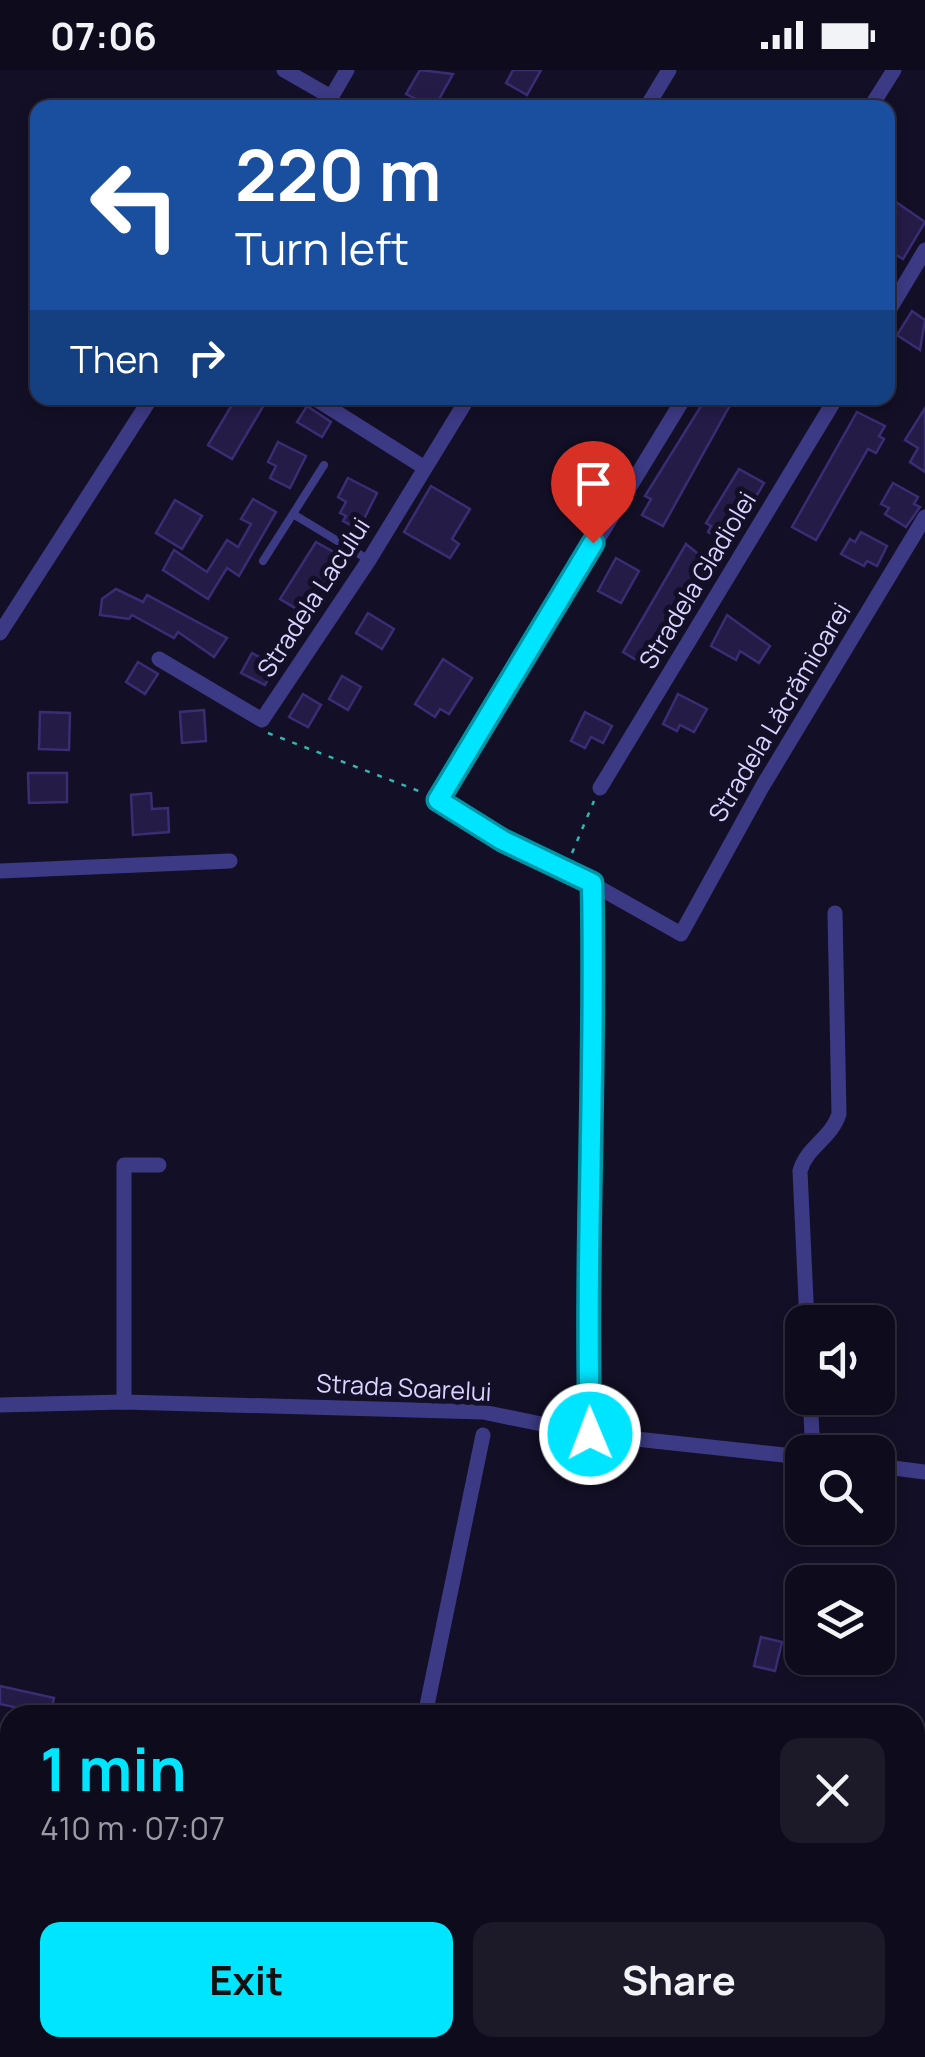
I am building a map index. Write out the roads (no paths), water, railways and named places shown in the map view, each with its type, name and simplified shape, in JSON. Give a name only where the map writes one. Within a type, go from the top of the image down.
[{"type":"street","points":[[284,70],[325,100]]},
{"type":"street","points":[[329,100],[347,70]]},
{"type":"street","points":[[651,100],[669,70]]},
{"type":"street","points":[[875,100],[894,70]]},
{"type":"street","points":[[895,300],[925,250]]},
{"type":"street","points":[[0,633],[147,405]]},
{"type":"street","points":[[325,405],[425,468]]},
{"type":"street","name":"Stradela Lacului","points":[[159,658],[262,720],[369,560],[464,405]]},
{"type":"street","points":[[590,1434],[588,1321],[595,1064],[592,883],[502,840],[438,800],[680,405]]},
{"type":"street","name":"Stradela Gladiolei","points":[[600,788],[832,405]]},
{"type":"street","name":"Stradela Lăcrămioarei","points":[[592,883],[681,934],[762,786],[925,517]]},
{"type":"street","points":[[0,871],[230,861]]},
{"type":"street","points":[[806,1305],[800,1172],[805,1154],[834,1128],[838,1114],[835,914]]},
{"type":"street","points":[[124,1402],[124,1165],[160,1165]]},
{"type":"street","name":"Strada Soarelui","points":[[0,1405],[124,1402],[483,1412],[590,1434],[785,1455]]},
{"type":"street","points":[[426,1705],[483,1435]]},
{"type":"street","points":[[895,1468],[925,1472]]},
{"type":"lane","points":[[263,561],[324,465]]},
{"type":"lane","points":[[293,514],[369,560]]}]
